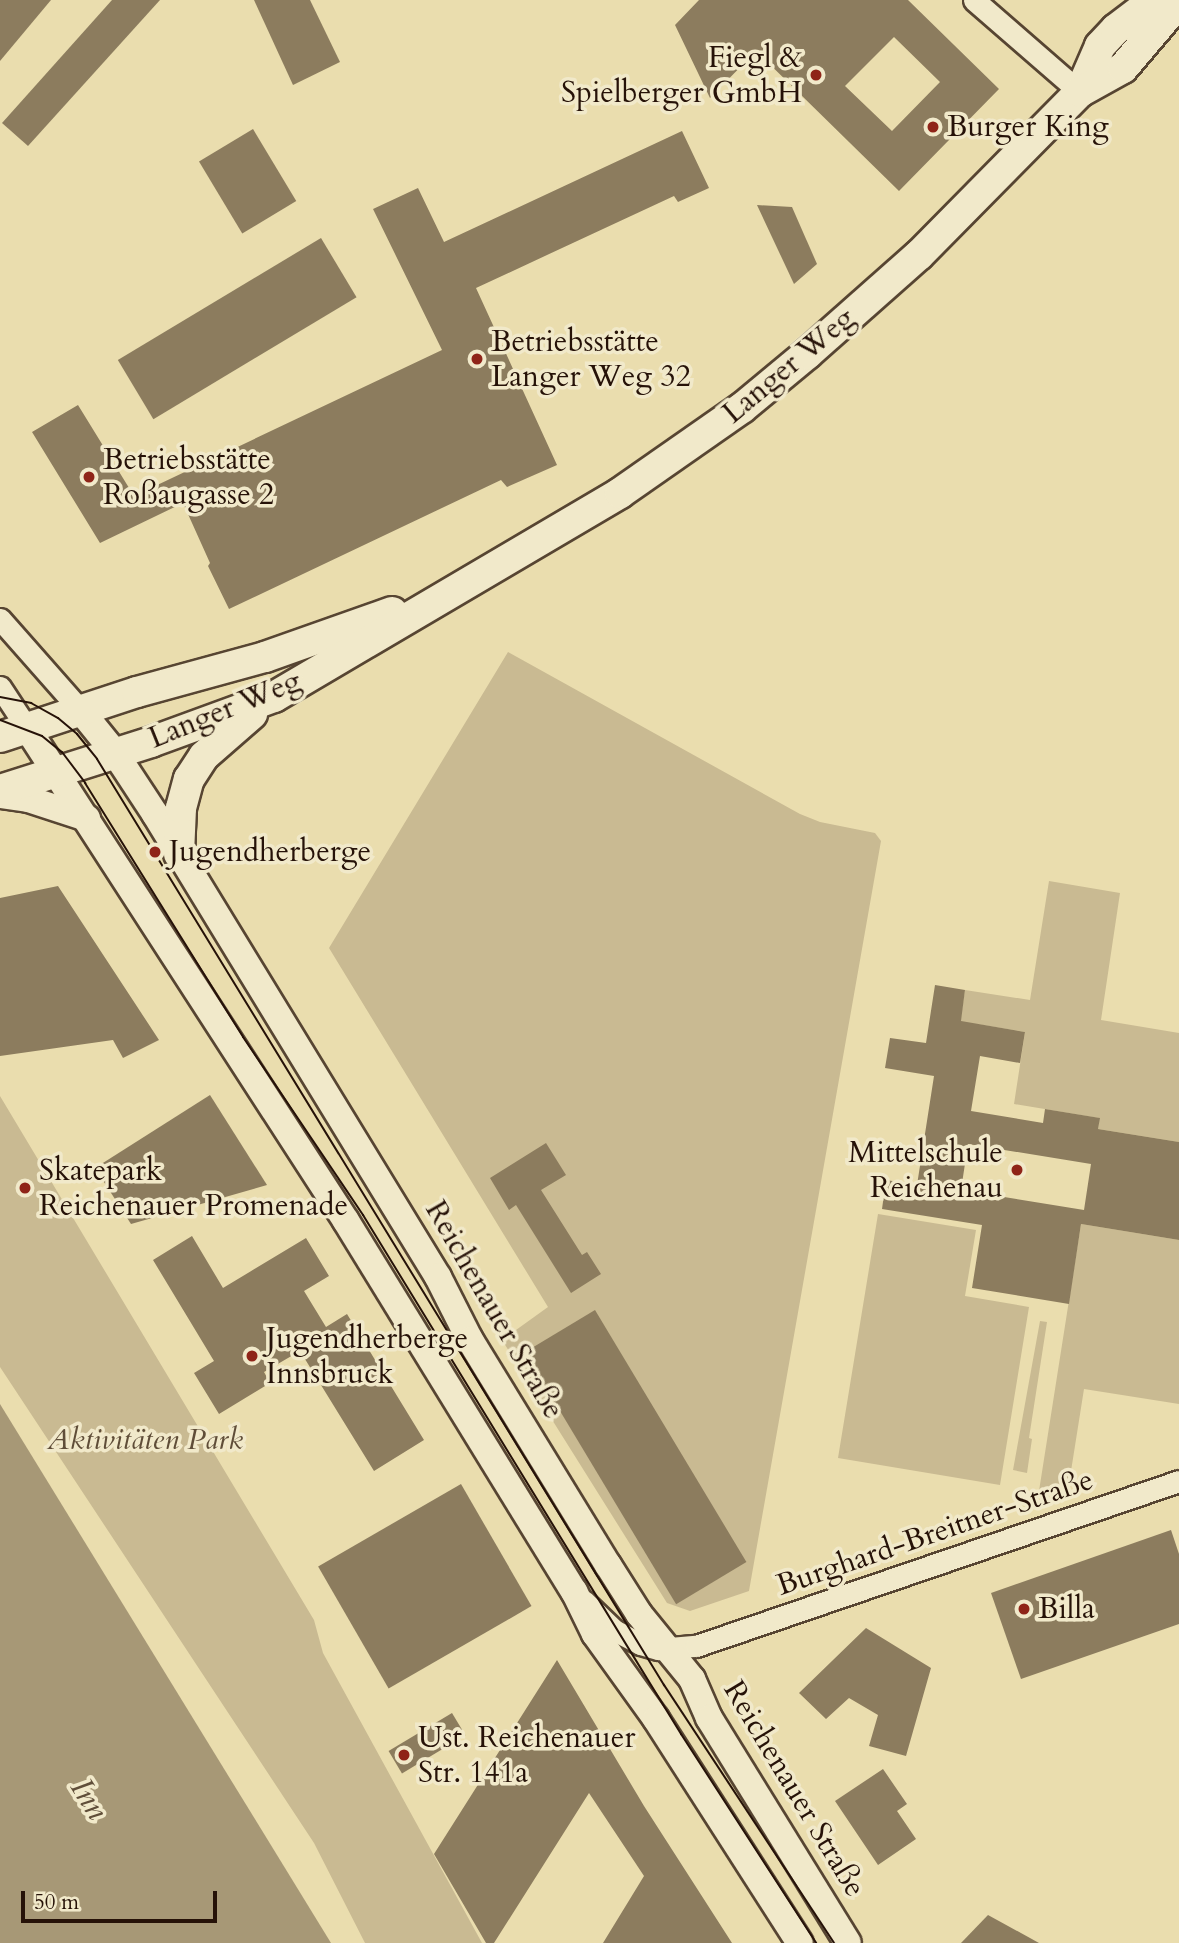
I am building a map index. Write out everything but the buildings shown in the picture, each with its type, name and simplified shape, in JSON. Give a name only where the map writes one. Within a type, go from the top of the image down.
[{"type":"main road","name":"Langer Weg","points":[[1080,92],[1100,46],[1116,29],[1154,0]]},
{"type":"main road","name":"Langer Weg","points":[[0,792],[274,697],[620,493],[742,408],[919,255],[1080,92],[1123,68],[1179,2]]},
{"type":"main road","name":"Langer Weg","points":[[13,732],[265,657],[458,589]]},
{"type":"main road","points":[[179,854],[181,808],[189,779],[204,756],[224,736],[274,697]]},
{"type":"street","points":[[974,0],[1080,92]]},
{"type":"street","points":[[0,620],[81,711]]},
{"type":"street","points":[[0,687],[13,732],[56,771],[87,818],[256,1085],[339,1209],[574,1591],[595,1634],[656,1719],[800,1943]]},
{"type":"street","name":"Reichenauer Straße","points":[[81,711],[115,753],[179,854],[438,1277],[470,1340],[639,1614],[692,1679],[709,1718],[848,1943]]},
{"type":"street","points":[[0,792],[38,801],[87,818]]},
{"type":"street","name":"Burghard-Breitner-Straße","points":[[574,1591],[622,1635],[640,1644],[668,1649],[710,1641],[1179,1481]]},
{"type":"street","points":[[692,1679],[698,1659],[710,1641]]},
{"type":"green space","points":[[508,652],[800,814],[820,822],[875,833],[881,841],[749,1591],[690,1611],[667,1603],[502,1340],[548,1307],[329,948]]},
{"type":"green space","points":[[1049,881],[1120,893],[1101,1020],[1179,1033],[1179,1142],[1098,1129],[1099,1118],[1014,1104],[1025,1032],[977,1024],[959,1029],[965,990],[1030,1000]]},
{"type":"green space","name":"Aktivitäten Park","points":[[0,1096],[314,1620],[323,1653],[482,1943],[365,1943],[314,1843],[0,1367]]},
{"type":"green space","points":[[878,1214],[976,1230],[965,1296],[1029,1307],[1000,1485],[838,1458]]},
{"type":"green space","points":[[1081,1224],[1179,1240],[1179,1404],[1084,1389],[1068,1490],[1054,1493],[1039,1491]]},
{"type":"green space","points":[[1040,1321],[1047,1322],[1029,1438],[1032,1439],[1027,1473],[1013,1470]]},
{"type":"water","name":"Inn","points":[[0,1404],[331,1943],[0,1943]]},
{"type":"tram line","points":[[0,697],[31,703],[58,718],[77,734],[97,759],[664,1685],[834,1943]]},
{"type":"tram line","points":[[0,720],[42,736],[62,752],[85,783],[243,1037],[363,1215],[681,1734],[816,1943]]},
{"type":"place","name":"Fiegl & Spielberger GmbH","points":[[816,75]]},
{"type":"place","name":"Burger King","points":[[933,127]]},
{"type":"place","name":"Betriebsstätte Langer Weg 32","points":[[477,359]]},
{"type":"place","name":"Betriebsstätte Roßaugasse 2","points":[[89,477]]},
{"type":"place","name":"Jugendherberge","points":[[155,852]]},
{"type":"place","name":"Mittelschule Reichenau","points":[[1017,1170]]},
{"type":"place","name":"Skatepark Reichenauer Promenade","points":[[25,1188]]},
{"type":"place","name":"Jugendherberge Innsbruck","points":[[252,1356]]},
{"type":"place","name":"Billa","points":[[1024,1609]]},
{"type":"place","name":"Ust. Reichenauer Str. 141a","points":[[404,1755]]}]
